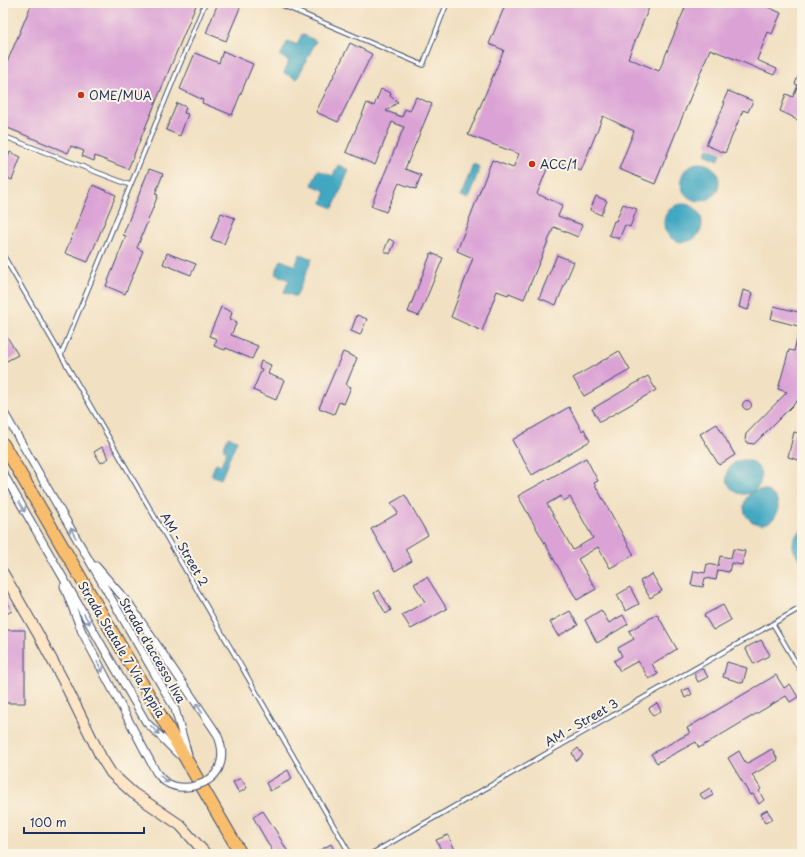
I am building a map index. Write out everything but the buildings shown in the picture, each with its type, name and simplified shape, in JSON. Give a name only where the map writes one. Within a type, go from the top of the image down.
[{"type":"main road","name":"Strada Statale 7 Via Appia","points":[[3,444],[241,854]]},
{"type":"street","name":"Strada d'accesso Ilva","points":[[3,411],[175,709],[191,767]]},
{"type":"street","points":[[3,473],[146,722],[191,767]]},
{"type":"street","points":[[56,565],[82,632],[156,772],[166,782],[180,787],[193,786],[207,780],[219,768],[222,754],[220,741],[217,734],[130,606],[84,553]]},
{"type":"street","points":[[3,573],[65,684],[101,757],[111,773],[134,793],[180,825],[206,854]]},
{"type":"lane","points":[[61,355],[205,3]]},
{"type":"lane","points":[[277,3],[423,65],[447,3]]},
{"type":"lane","points":[[3,136],[130,185]]},
{"type":"lane","name":"AM - Street 2","points":[[3,255],[350,854]]},
{"type":"lane","name":"AM - Street 3","points":[[371,854],[802,607]]},
{"type":"lane","points":[[773,624],[802,673]]},
{"type":"water","points":[[302,34],[316,41],[297,79],[284,73],[289,61],[280,56],[288,41],[297,45]]},
{"type":"water","points":[[708,148],[721,153],[718,160],[705,154]]},
{"type":"water","points":[[696,163],[704,163],[711,166],[716,171],[719,182],[716,193],[711,198],[704,201],[696,201],[689,198],[684,193],[681,186],[681,178],[684,171],[689,166]]},
{"type":"water","points":[[473,164],[480,167],[468,199],[461,196]]},
{"type":"water","points":[[338,165],[349,170],[333,208],[322,203],[326,191],[312,185],[318,170],[333,176]]},
{"type":"water","points":[[679,204],[687,204],[694,207],[699,212],[702,223],[699,234],[694,239],[687,242],[679,242],[672,239],[667,234],[664,227],[664,219],[667,212],[672,207]]},
{"type":"water","points":[[300,254],[312,259],[296,297],[284,292],[289,280],[275,274],[281,260],[295,266]]},
{"type":"water","points":[[228,437],[237,440],[221,479],[211,475],[216,463],[221,465],[227,450],[223,449]]},
{"type":"water","points":[[744,460],[750,461],[756,465],[760,471],[760,483],[756,489],[750,493],[744,494],[738,493],[732,489],[728,483],[727,477],[728,471],[732,465],[738,461]]},
{"type":"water","points":[[764,490],[773,495],[777,500],[777,514],[773,519],[768,523],[758,524],[754,523],[745,514],[744,504],[745,500],[754,491]]},
{"type":"water","points":[[802,530],[802,560],[795,553],[793,545],[795,537]]},
{"type":"place","name":"OME/MUA","points":[[81,95]]},
{"type":"place","name":"ACC/1","points":[[532,164]]}]
